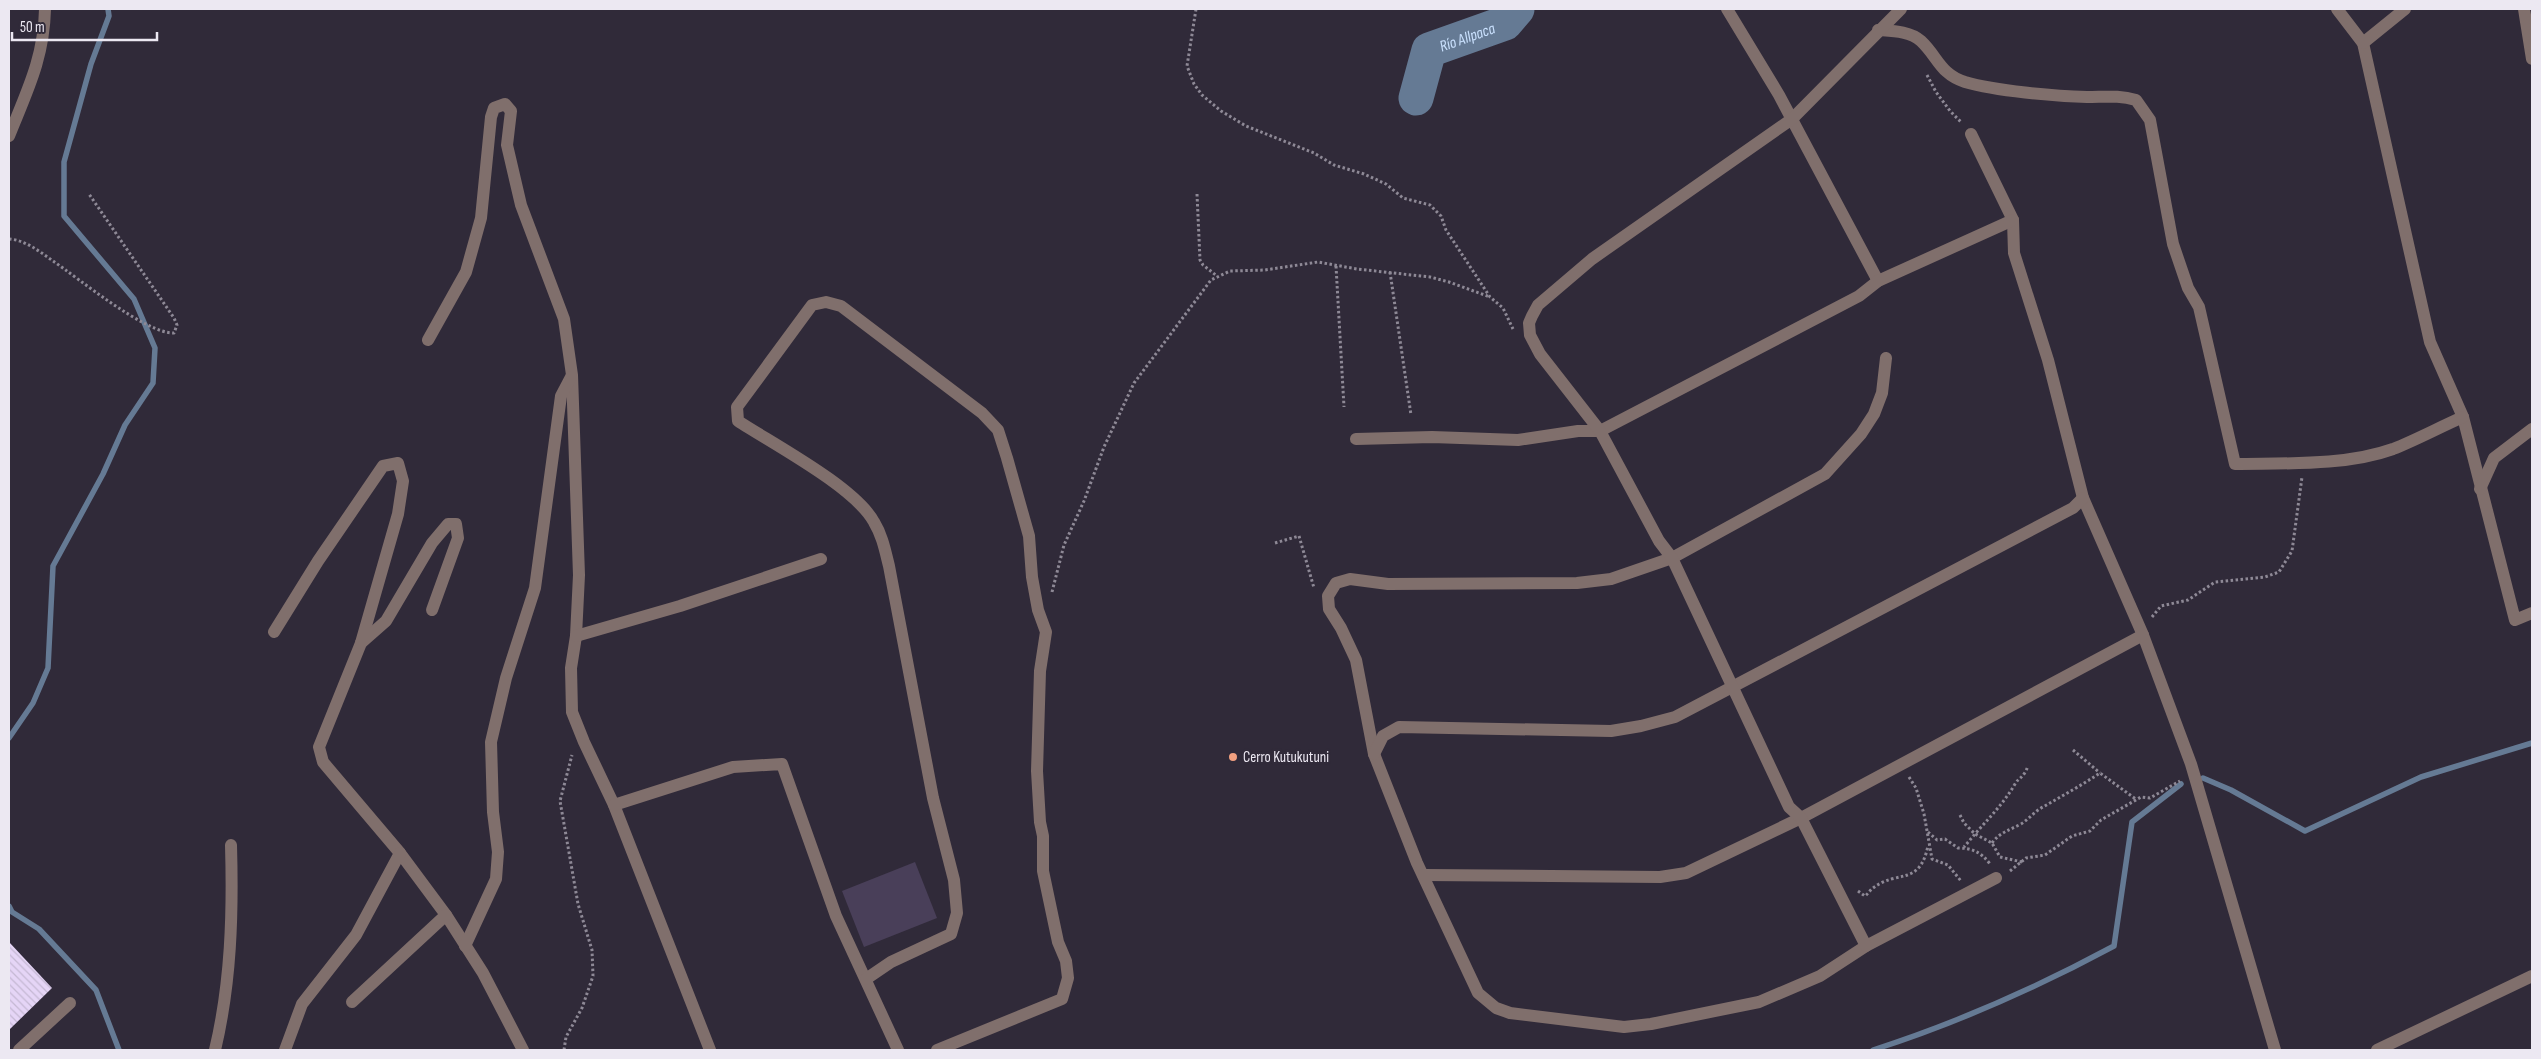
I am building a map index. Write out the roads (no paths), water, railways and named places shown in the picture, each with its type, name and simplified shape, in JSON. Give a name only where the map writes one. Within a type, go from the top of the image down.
[{"type":"street","points":[[9,136],[35,74],[44,36],[45,9]]},
{"type":"street","points":[[1728,9],[1792,119],[1878,281]]},
{"type":"street","points":[[1866,946],[1801,818],[1789,807],[1672,558],[1659,541],[1600,431],[1540,354],[1530,335],[1529,324],[1538,305],[1592,258],[1792,119],[1878,30],[1901,9]]},
{"type":"street","points":[[2337,9],[2363,43],[2430,342],[2463,417],[2514,620],[2532,613]]},
{"type":"street","points":[[2363,43],[2404,9]]},
{"type":"street","points":[[2524,9],[2532,56]]},
{"type":"street","points":[[1878,30],[1903,32],[1921,41],[1943,70],[1964,82],[2039,93],[2088,97],[2120,95],[2136,100],[2150,120],[2173,244],[2188,288],[2199,307],[2236,464],[2302,462],[2359,457],[2392,449],[2463,417]]},
{"type":"street","points":[[428,340],[466,272],[481,218],[491,117],[494,108],[504,104],[510,111],[507,145],[521,205],[564,319],[572,375],[579,575],[576,636],[570,668],[572,712],[614,805],[710,1050]]},
{"type":"street","points":[[1971,134],[2013,220],[2014,253],[2048,360],[2083,498],[2143,635],[2194,774],[2275,1050]]},
{"type":"street","points":[[1356,439],[1432,437],[1518,440],[1578,431],[1600,431],[1859,296],[1878,281],[2013,220]]},
{"type":"street","points":[[866,979],[891,962],[951,934],[958,913],[954,880],[933,798],[889,566],[883,541],[873,520],[841,486],[738,421],[736,415],[737,407],[812,305],[826,302],[841,306],[982,413],[998,430],[1029,536],[1032,577],[1038,610],[1046,632],[1040,671],[1037,771],[1040,822],[1043,836],[1041,853],[1058,942],[1066,961],[1068,978],[1062,999],[936,1050]]},
{"type":"street","points":[[1886,358],[1882,394],[1874,414],[1861,434],[1825,474],[1672,558],[1611,579],[1577,583],[1388,584],[1350,579],[1336,583],[1328,596],[1329,608],[1342,628],[1356,660],[1374,754],[1417,863],[1478,993],[1496,1008],[1510,1013],[1624,1027],[1760,1002],[1820,976],[1866,946],[1996,878]]},
{"type":"street","points":[[465,946],[496,879],[498,852],[493,812],[491,742],[506,678],[535,588],[561,396],[572,375]]},
{"type":"street","points":[[2480,490],[2494,458],[2532,429]]},
{"type":"street","points":[[274,632],[318,561],[383,466],[398,463],[403,482],[398,514],[361,643],[319,747],[323,762],[400,853],[446,915],[484,973],[521,1049]]},
{"type":"street","points":[[1374,754],[1384,736],[1399,727],[1611,730],[1642,726],[1675,717],[2073,508],[2083,498]]},
{"type":"street","points":[[361,643],[386,621],[432,543],[448,524],[456,524],[458,538],[432,610]]},
{"type":"street","points":[[576,636],[680,606],[821,559]]},
{"type":"street","points":[[1424,875],[1660,877],[1686,873],[1801,818],[2143,635]]},
{"type":"street","points":[[614,805],[733,767],[782,764],[836,916],[898,1050]]},
{"type":"street","points":[[215,1050],[225,1008],[233,903],[231,845]]},
{"type":"street","points":[[285,1050],[302,1004],[356,935],[400,853]]},
{"type":"street","points":[[352,1002],[446,915]]},
{"type":"street","points":[[2377,1050],[2532,976]]},
{"type":"street","points":[[19,1050],[70,1004]]},
{"type":"waterway","points":[[9,738],[33,703],[48,668],[53,566],[103,474],[125,425],[153,383],[155,348],[134,299],[64,216],[64,162],[91,64],[109,16],[108,9]]},
{"type":"waterway","name":"Río Allpaca","points":[[1416,98],[1429,50],[1505,23],[1517,9]]},
{"type":"waterway","points":[[2203,778],[2231,790],[2305,831],[2421,777],[2532,743]]},
{"type":"waterway","points":[[1873,1050],[1996,1004],[2114,946],[2132,822],[2181,784]]},
{"type":"waterway","points":[[9,906],[12,912],[39,929],[96,990],[119,1050]]},
{"type":"place","name":"Cerro Kutukutuni","points":[[1233,757]]}]
